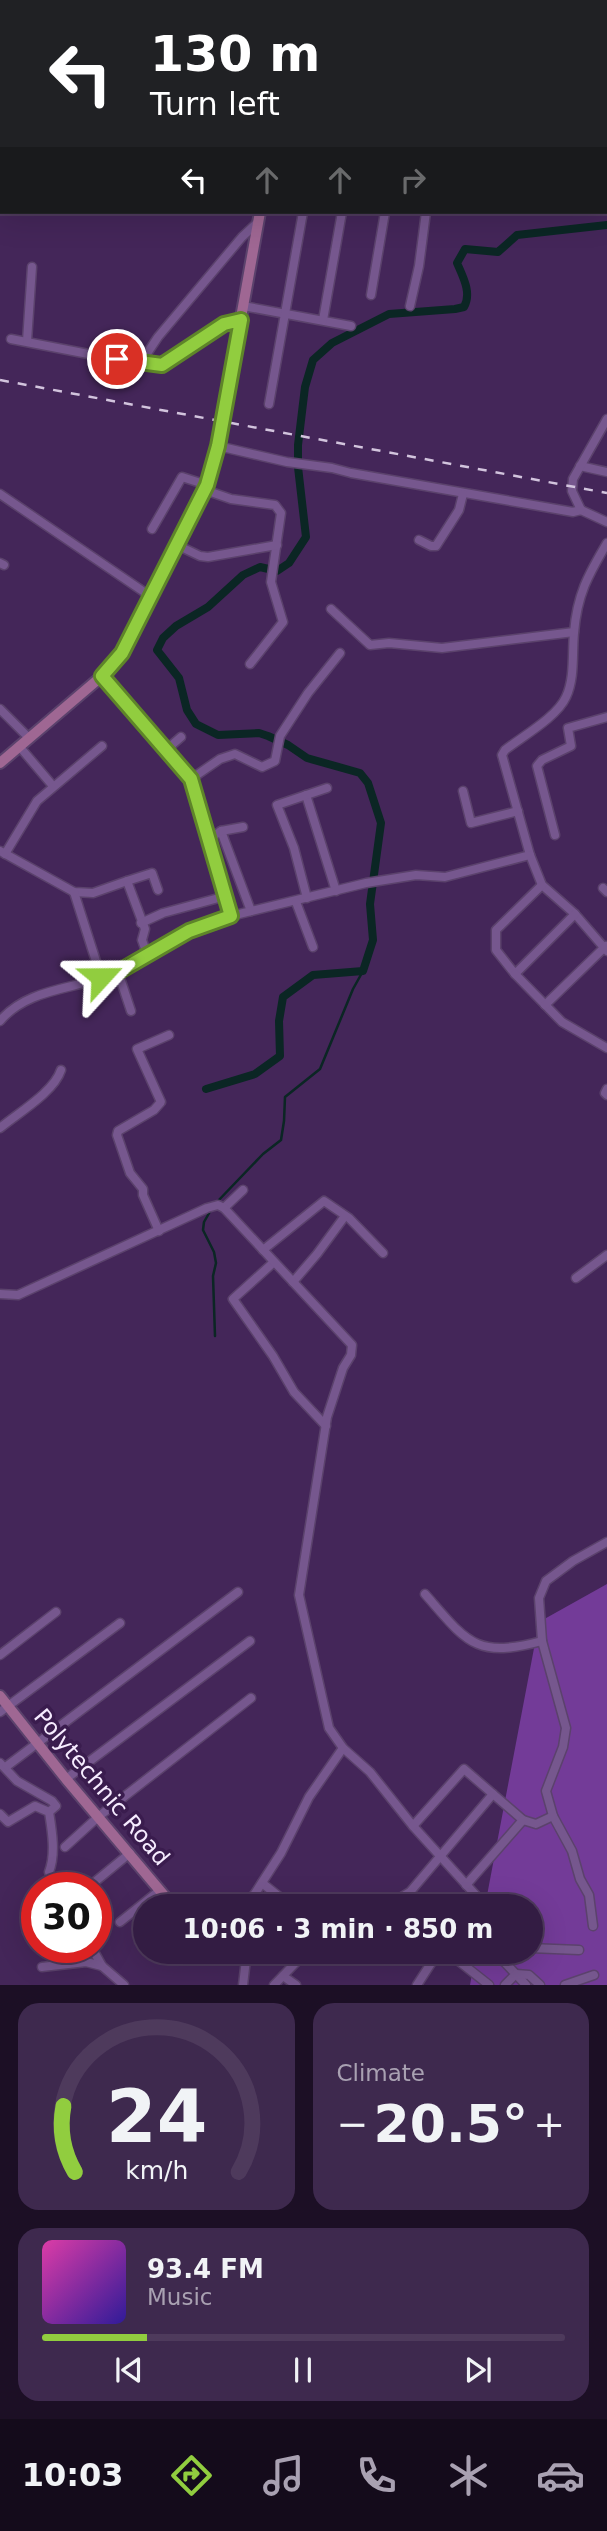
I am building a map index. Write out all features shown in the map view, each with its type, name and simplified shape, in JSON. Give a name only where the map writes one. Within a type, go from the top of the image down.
[{"type":"street","points":[[269,404],[303,214]]},
{"type":"street","points":[[323,320],[342,214]]},
{"type":"street","points":[[370,295],[385,214]]},
{"type":"street","points":[[410,306],[426,214]]},
{"type":"street","points":[[0,763],[102,676],[122,653],[206,487],[218,446],[258,218]]},
{"type":"street","points":[[140,363],[158,337],[258,218]]},
{"type":"street","points":[[27,341],[32,267]]},
{"type":"street","points":[[243,306],[351,326]]},
{"type":"street","points":[[11,340],[162,365],[224,324],[241,320]]},
{"type":"street","points":[[581,510],[572,491],[573,479],[607,419]]},
{"type":"street","points":[[218,446],[287,462],[463,494],[573,512],[581,510],[607,522]]},
{"type":"street","points":[[580,466],[607,472]]},
{"type":"street","points":[[152,529],[182,477],[231,499],[280,508],[282,513],[271,582],[283,622],[250,664]]},
{"type":"street","points":[[0,494],[150,596]]},
{"type":"street","points":[[419,540],[431,547],[436,546],[459,510],[463,494]]},
{"type":"street","points":[[545,1005],[606,948],[575,914],[542,885],[530,855],[502,755],[558,710],[566,697],[572,678],[577,605],[585,580],[607,543]]},
{"type":"street","points":[[177,545],[208,557],[278,545]]},
{"type":"street","points":[[331,609],[370,645],[389,643],[442,648],[574,632]]},
{"type":"street","points":[[191,779],[220,759],[235,754],[262,767],[275,761],[278,741],[308,693],[340,653]]},
{"type":"street","points":[[102,676],[191,779],[231,916]]},
{"type":"street","points":[[0,709],[29,738]]},
{"type":"street","points":[[555,835],[537,766],[542,760],[571,746],[568,728],[607,717]]},
{"type":"street","points":[[166,750],[181,737]]},
{"type":"street","points":[[19,746],[53,786]]},
{"type":"street","points":[[102,746],[37,801],[3,852],[74,892],[93,893],[152,873],[158,890]]},
{"type":"street","points":[[307,898],[294,848],[277,805],[327,788]]},
{"type":"street","points":[[463,791],[471,823],[519,811]]},
{"type":"street","points":[[306,796],[335,891]]},
{"type":"street","points":[[209,839],[221,831],[243,827]]},
{"type":"street","points":[[221,831],[251,911]]},
{"type":"street","points":[[0,1021],[7,1012],[38,995],[118,972],[189,931],[231,916],[366,883],[416,875],[445,877],[530,855]]},
{"type":"street","points":[[127,881],[145,929],[142,940],[147,954]]},
{"type":"street","points":[[542,885],[496,930],[496,950],[515,974],[562,1022],[607,1048]]},
{"type":"street","points":[[74,892],[101,977]]},
{"type":"street","points":[[141,923],[163,913],[226,896]]},
{"type":"street","points":[[296,902],[313,947]]},
{"type":"street","points":[[515,974],[575,914]]},
{"type":"street","points":[[118,972],[131,1011]]},
{"type":"street","points":[[159,1231],[143,1195],[143,1189],[130,1173],[117,1135],[118,1131],[154,1110],[161,1102],[137,1049],[169,1035]]},
{"type":"street","points":[[0,1128],[44,1093],[61,1070]]},
{"type":"street","points":[[607,1089],[604,1093],[607,1095]]},
{"type":"street","points":[[0,1294],[18,1295],[208,1208],[221,1207],[243,1190]]},
{"type":"street","points":[[263,1251],[324,1201],[345,1216],[383,1253]]},
{"type":"street","points":[[221,1207],[352,1345],[326,1426],[299,1595],[329,1728],[343,1748],[370,1772],[413,1826],[474,1894]]},
{"type":"street","points":[[293,1282],[345,1216]]},
{"type":"street","points":[[576,1278],[607,1255]]},
{"type":"street","points":[[274,1262],[233,1299],[273,1356],[294,1392],[326,1426]]},
{"type":"street","points":[[593,1926],[589,1895],[580,1879],[572,1851],[553,1816],[546,1791],[563,1747],[566,1728],[542,1641],[539,1598],[546,1581],[573,1561],[607,1542]]},
{"type":"street","points":[[49,1812],[56,1806],[52,1801],[17,1781],[4,1765],[37,1744],[238,1592]]},
{"type":"street","points":[[425,1594],[468,1641],[481,1647],[514,1648],[542,1641]]},
{"type":"street","points":[[0,1655],[56,1612]]},
{"type":"street","points":[[4,1709],[120,1623]]},
{"type":"street","points":[[65,1779],[250,1641]]},
{"type":"street","name":"Polytechnic Road","points":[[0,1696],[4,1709],[37,1744],[163,1894]]},
{"type":"street","points":[[65,1847],[98,1817],[251,1698]]},
{"type":"street","points":[[255,1894],[281,1853],[309,1797],[343,1748]]},
{"type":"street","points":[[413,1826],[464,1769],[523,1820],[536,1824],[553,1816]]},
{"type":"street","points":[[407,1894],[493,1794]]},
{"type":"street","points":[[0,1814],[8,1822],[35,1806],[49,1812]]},
{"type":"street","points":[[49,1812],[52,1834],[50,1872]]},
{"type":"street","points":[[466,1885],[523,1820]]},
{"type":"street","points":[[107,1872],[130,1853]]},
{"type":"street","points":[[262,1883],[276,1894]]},
{"type":"street","points":[[120,1922],[160,1890]]},
{"type":"street","points":[[543,1949],[579,1950]]},
{"type":"street","points":[[42,1967],[86,1962],[102,1966]]},
{"type":"street","points":[[100,1963],[124,1985]]},
{"type":"street","points":[[243,1985],[245,1964]]},
{"type":"street","points":[[274,1985],[295,1964]]},
{"type":"street","points":[[416,1985],[430,1964]]},
{"type":"street","points":[[462,1964],[488,1985]]},
{"type":"street","points":[[506,1964],[526,1985]]},
{"type":"street","points":[[505,1985],[516,1974],[528,1975],[540,1985]]},
{"type":"street","points":[[565,1985],[594,1975]]},
{"type":"street","points":[[283,1976],[296,1985]]},
{"type":"shaded area","points":[[607,1584],[607,1985],[470,1985],[474,1964],[543,1964],[543,1894],[487,1894],[539,1622]]},
{"type":"waterway","points":[[206,1089],[255,1074],[280,1056],[279,1021],[283,997],[313,975],[363,971],[373,940],[370,904],[381,823],[368,783],[360,773],[307,758],[288,745],[259,733],[218,735],[196,724],[187,710],[179,678],[157,650],[163,638],[176,626],[208,607],[243,575],[260,567],[277,571],[289,563],[306,537],[298,445],[305,387],[313,360],[332,343],[389,314],[464,307],[467,291],[457,263],[465,249],[498,252],[517,235],[607,225]]},
{"type":"waterway","points":[[216,1203],[263,1154],[281,1140],[285,1097],[320,1069],[363,971]]},
{"type":"waterway","points":[[212,1208],[204,1222],[203,1230],[214,1252],[216,1263],[213,1276],[215,1336]]},
{"type":"railway","points":[[0,380],[607,493]]},
{"type":"route","points":[[101,977],[118,972],[189,931],[231,916],[191,779],[102,676],[122,653],[207,485],[218,446],[241,320],[224,324],[162,365],[117,359]]}]
